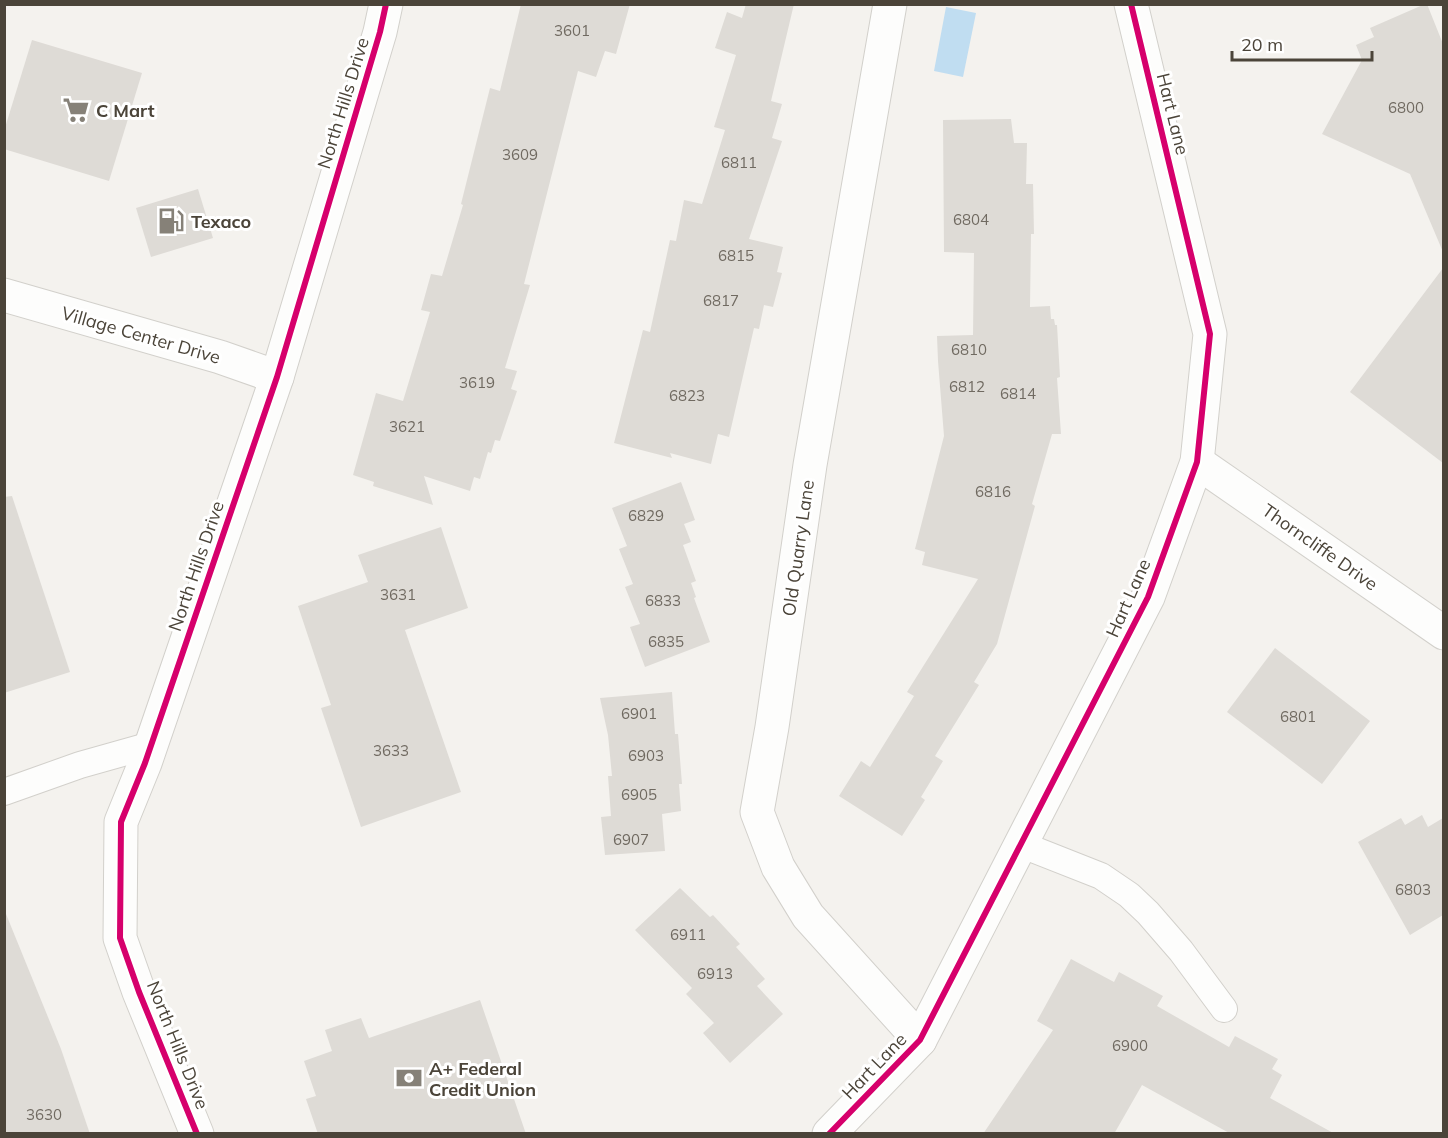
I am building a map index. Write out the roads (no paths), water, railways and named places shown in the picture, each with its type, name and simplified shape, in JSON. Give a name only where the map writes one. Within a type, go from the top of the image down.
[{"type":"street","name":"North Hills Drive","points":[[197,1134],[139,992],[120,938],[121,822],[151,745],[277,377],[387,4]]},
{"type":"street","name":"Old Quarry Lane","points":[[890,4],[810,465],[772,727],[757,812],[778,867],[808,916],[920,1040]]},
{"type":"street","name":"Hart Lane","points":[[829,1134],[920,1040],[1148,597],[1197,462],[1210,334],[1131,4]]},
{"type":"street","name":"Village Center Drive","points":[[4,295],[220,357],[277,377]]},
{"type":"street","name":"Thorncliffe Drive","points":[[1197,462],[1443,633]]},
{"type":"lane","points":[[4,792],[80,765],[151,745]]},
{"type":"lane","points":[[1020,844],[1101,876],[1129,895],[1181,951],[1224,1009]]},
{"type":"water","points":[[946,7],[976,13],[963,77],[934,71]]},
{"type":"place","name":"C Mart","points":[[76,110]]},
{"type":"place","name":"Texaco","points":[[171,221]]},
{"type":"place","name":"A+ Federal Credit Union","points":[[409,1078]]}]
